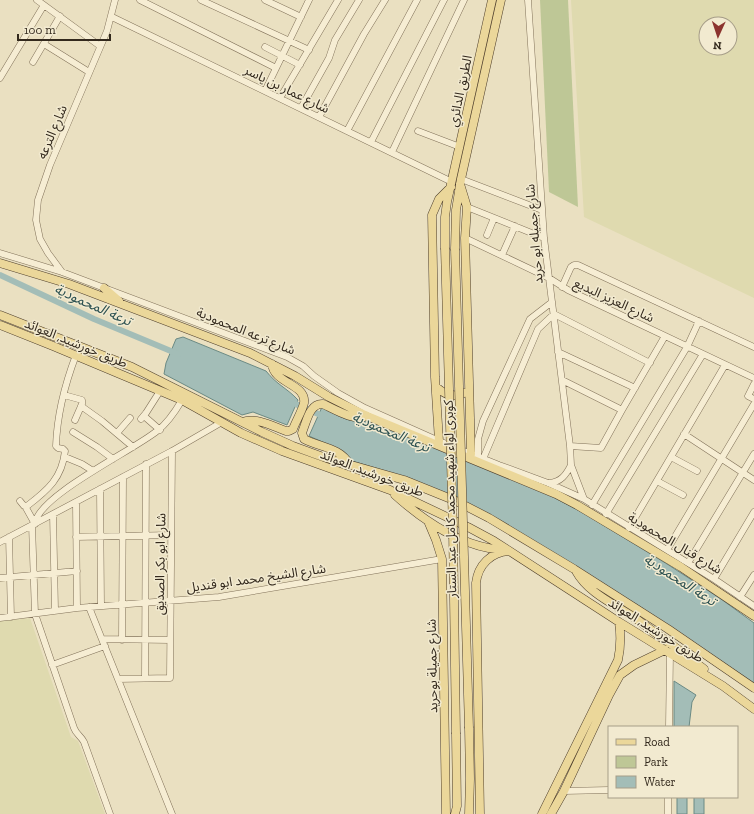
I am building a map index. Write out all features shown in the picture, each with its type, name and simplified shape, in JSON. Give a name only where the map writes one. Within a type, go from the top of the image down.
[{"type":"main road","name":"الطريق الدائري","points":[[456,183],[460,147],[492,0]]},
{"type":"main road","name":"الطريق الدائري","points":[[456,183],[501,0]]},
{"type":"main road","points":[[439,441],[436,387],[432,215],[439,199],[456,183],[467,207],[465,238],[469,390],[477,457]]},
{"type":"main road","name":"كوبرى لواء شهيد محمد كامل عبد الستار","points":[[455,814],[457,806],[453,530],[445,217],[456,183]]},
{"type":"main road","name":"كوبرى لواء شهيد محمد كامل عبد الستار","points":[[456,183],[455,249],[469,728],[469,814]]},
{"type":"main road","points":[[0,262],[54,279],[250,354],[272,364],[367,416],[534,484],[577,505],[681,567],[754,616]]},
{"type":"main road","points":[[104,288],[125,306]]},
{"type":"main road","name":"طريق خورشيد, العوائد","points":[[0,315],[132,367],[262,432],[298,448],[404,480],[456,501],[489,518],[574,569],[754,688]]},
{"type":"main road","name":"طريق خورشيد, العوائد","points":[[0,325],[76,355],[182,400],[282,452],[390,490],[468,527],[509,551],[618,622],[723,686],[754,709]]},
{"type":"main road","points":[[242,422],[249,420],[257,421],[286,431],[293,429],[304,404],[304,398],[302,393],[274,372],[272,364]]},
{"type":"main road","points":[[436,387],[443,393],[452,395],[461,395],[469,390]]},
{"type":"main road","points":[[349,464],[339,453],[304,439],[302,434],[303,430],[313,406],[318,404],[322,404],[354,417],[361,418],[367,416]]},
{"type":"main road","points":[[390,490],[428,521],[444,530],[472,544],[490,549],[509,551]]},
{"type":"main road","name":"شارع جميلة بوحريد","points":[[428,521],[442,559],[446,814]]},
{"type":"main road","points":[[480,814],[476,583],[478,572],[487,560],[499,552],[509,551]]},
{"type":"main road","points":[[574,569],[589,588],[695,662],[723,686]]},
{"type":"main road","points":[[551,814],[564,791],[609,695],[616,673],[621,649],[621,636],[618,622]]},
{"type":"main road","points":[[542,814],[616,673],[667,652]]},
{"type":"street","points":[[37,0],[100,46]]},
{"type":"street","name":"شارع الترعه","points":[[62,272],[40,239],[36,220],[36,210],[50,165],[107,31],[112,17],[115,0]]},
{"type":"street","points":[[140,0],[276,68]]},
{"type":"street","points":[[201,0],[308,50]]},
{"type":"street","points":[[265,0],[300,18]]},
{"type":"street","points":[[265,91],[309,0]]},
{"type":"street","points":[[280,98],[338,0]]},
{"type":"street","points":[[301,108],[328,58],[335,40],[359,0]]},
{"type":"street","points":[[319,117],[364,34],[385,0]]},
{"type":"street","points":[[347,130],[417,0]]},
{"type":"street","points":[[371,142],[444,0]]},
{"type":"street","points":[[392,152],[464,0]]},
{"type":"street","name":"شارع جميله ابو حريد","points":[[528,0],[544,238],[570,446],[571,465],[584,499]]},
{"type":"street","points":[[0,78],[44,5]]},
{"type":"street","points":[[33,62],[60,16]]},
{"type":"street","name":"شارع عمار بن ياسر","points":[[112,17],[456,183],[542,210]]},
{"type":"street","points":[[44,44],[89,72]]},
{"type":"street","points":[[265,47],[300,65]]},
{"type":"street","points":[[418,131],[460,147]]},
{"type":"street","points":[[467,207],[544,238]]},
{"type":"street","points":[[487,235],[494,218]]},
{"type":"street","points":[[502,255],[515,226]]},
{"type":"street","name":"شارع العزيز البديع","points":[[465,238],[549,278],[562,287],[754,378]]},
{"type":"street","name":"شارع ترعه المحمودية","points":[[0,253],[62,272],[287,357],[303,366],[325,385],[351,401],[477,457],[548,483],[584,499]]},
{"type":"street","points":[[562,287],[571,267],[578,265],[754,347]]},
{"type":"street","points":[[477,457],[478,439],[483,421],[530,319],[552,302]]},
{"type":"street","points":[[477,457],[538,329],[554,314],[650,363]]},
{"type":"street","points":[[592,505],[687,346],[699,322]]},
{"type":"street","points":[[570,446],[601,448],[634,388],[666,336]]},
{"type":"street","points":[[558,352],[634,388]]},
{"type":"street","points":[[606,514],[703,354]]},
{"type":"street","points":[[25,506],[44,493],[51,485],[62,467],[65,449],[58,448],[56,446],[57,426],[64,395],[76,355]]},
{"type":"street","points":[[629,528],[725,365]]},
{"type":"street","points":[[562,380],[622,410]]},
{"type":"street","points":[[752,398],[749,394],[754,384]]},
{"type":"street","points":[[160,391],[142,417],[160,430]]},
{"type":"street","points":[[64,395],[82,400],[75,420]]},
{"type":"street","points":[[33,524],[39,512],[60,494],[93,471],[160,430],[172,416],[182,400]]},
{"type":"street","points":[[667,550],[754,404]]},
{"type":"street","points":[[81,406],[133,447]]},
{"type":"street","points":[[117,433],[130,418]]},
{"type":"street","points":[[0,542],[123,477],[222,422]]},
{"type":"street","points":[[73,432],[113,459]]},
{"type":"street","points":[[684,434],[754,480]]},
{"type":"street","name":"شارع ابو بكر الصديق","points":[[145,678],[170,678],[172,450]]},
{"type":"street","points":[[688,563],[754,454]]},
{"type":"street","points":[[64,457],[78,462],[93,471]]},
{"type":"street","points":[[671,457],[697,471]]},
{"type":"street","points":[[118,679],[145,678],[146,464]]},
{"type":"street","points":[[548,483],[558,481],[562,478],[571,465]]},
{"type":"street","points":[[122,640],[123,477]]},
{"type":"street","points":[[657,481],[683,495]]},
{"type":"street","points":[[100,489],[101,606]]},
{"type":"street","name":"شارع قنال المحمودية","points":[[584,499],[606,514],[714,579],[754,606]]},
{"type":"street","points":[[20,501],[25,506],[33,524],[35,614],[74,728],[84,742],[110,814]]},
{"type":"street","points":[[76,502],[77,608]]},
{"type":"street","points":[[714,579],[754,512]]},
{"type":"street","points":[[53,514],[55,610]]},
{"type":"street","points":[[76,537],[171,535]]},
{"type":"street","points":[[9,537],[11,617]]},
{"type":"street","name":"شارع الشيخ محمد ابو قنديل","points":[[0,618],[55,610],[219,597],[442,559]]},
{"type":"street","points":[[0,578],[77,571]]},
{"type":"street","points":[[740,597],[754,575]]},
{"type":"street","points":[[89,607],[172,814]]},
{"type":"street","points":[[102,639],[170,640]]},
{"type":"street","points":[[52,665],[105,646]]},
{"type":"street","points":[[667,652],[668,726]]},
{"type":"street","points":[[564,791],[608,790]]},
{"type":"street","points":[[668,798],[668,814]]},
{"type":"shaded area","points":[[571,0],[754,0],[754,298],[584,217]]},
{"type":"shaded area","points":[[30,618],[71,737],[78,741],[105,814],[0,814],[0,621]]},
{"type":"green space","points":[[540,0],[568,0],[578,207],[549,192]]},
{"type":"water","points":[[183,337],[266,371],[274,380],[298,400],[287,425],[253,412],[242,415],[164,374],[166,363],[176,339]]},
{"type":"water","points":[[322,407],[339,416],[351,420],[368,420],[546,493],[585,514],[667,564],[721,599],[754,623],[754,683],[636,604],[412,479],[352,461],[343,451],[309,436]]},
{"type":"water","points":[[674,681],[696,695],[692,702],[689,726],[674,726]]},
{"type":"water","points":[[677,798],[687,798],[687,814],[677,814]]},
{"type":"water","points":[[694,798],[704,798],[704,814],[694,814]]},
{"type":"waterway","name":"ترعة المحمودية","points":[[0,275],[94,319],[178,354]]},
{"type":"waterway","name":"ترعة المحمودية","points":[[289,401],[325,417]]}]
